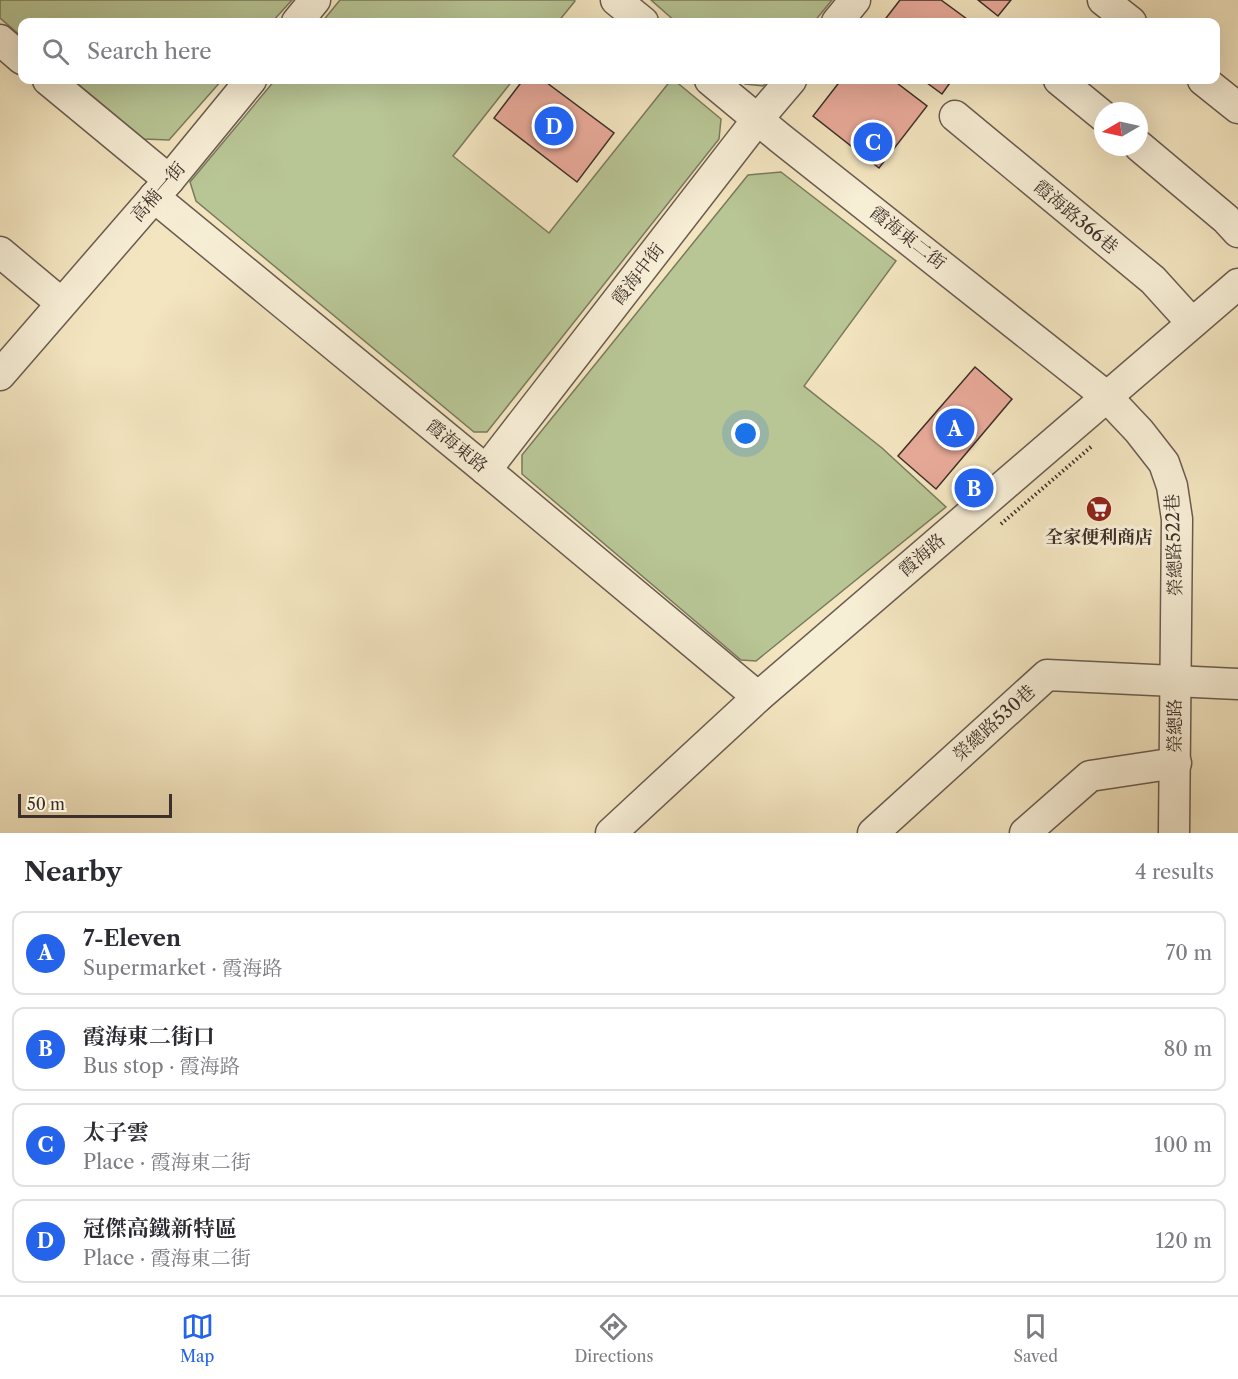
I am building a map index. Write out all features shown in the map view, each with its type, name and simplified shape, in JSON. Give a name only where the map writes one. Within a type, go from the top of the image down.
[{"type":"street","points":[[300,18],[315,0]]},
{"type":"street","points":[[616,0],[638,18]]},
{"type":"street","points":[[840,18],[855,0]]},
{"type":"street","points":[[1103,0],[1126,18]]},
{"type":"street","points":[[0,40],[18,55]]},
{"type":"street","points":[[52,84],[162,189]]},
{"type":"street","name":"高楠一街","points":[[0,375],[162,189],[248,84]]},
{"type":"street","name":"霞海東二街","points":[[715,84],[1106,396]]},
{"type":"street","name":"霞海中街","points":[[486,470],[757,120],[788,84]]},
{"type":"street","points":[[1064,84],[1094,109]]},
{"type":"street","points":[[1208,84],[1238,108]]},
{"type":"street","name":"霞海路366巷","points":[[955,116],[1153,280],[1192,323]]},
{"type":"street","points":[[1148,154],[1226,219],[1238,232]]},
{"type":"street","name":"霞海東路","points":[[162,189],[486,470],[758,697]]},
{"type":"street","points":[[0,252],[62,303]]},
{"type":"street","name":"霞海路","points":[[611,833],[758,697],[1238,284]]},
{"type":"street","name":"榮總路522巷","points":[[1106,396],[1139,431],[1164,463],[1172,486],[1177,519],[1175,682]]},
{"type":"street","name":"榮總路530巷","points":[[873,833],[1047,675],[1175,682]]},
{"type":"street","name":"榮總路","points":[[1174,833],[1175,682],[1238,684]]},
{"type":"street","points":[[1025,833],[1090,776],[1176,763]]},
{"type":"green space","points":[[0,0],[292,0],[276,18],[18,18],[18,34],[0,18]]},
{"type":"green space","points":[[340,0],[575,1],[561,18],[325,18]]},
{"type":"green space","points":[[651,0],[832,0],[817,18],[671,18]]},
{"type":"green space","points":[[78,84],[218,84],[169,140],[144,139]]},
{"type":"green space","points":[[272,84],[510,84],[453,156],[549,233],[668,84],[679,84],[721,119],[719,139],[487,432],[474,432],[196,201],[190,182]]},
{"type":"green space","points":[[781,172],[896,261],[804,386],[882,448],[946,507],[756,661],[741,660],[522,474],[522,455],[748,175]]},
{"type":"building","points":[[900,0],[941,0],[966,18],[886,18]]},
{"type":"building","points":[[978,0],[1011,0],[998,16]]},
{"type":"building","points":[[520,84],[548,84],[614,133],[577,182],[494,118]]},
{"type":"building","points":[[838,84],[898,84],[927,106],[879,168],[813,116]]},
{"type":"building","points":[[928,84],[949,84],[942,94]]},
{"type":"building","points":[[975,367],[1012,399],[936,489],[898,456]]},
{"type":"place","name":"冠傑高鐵新特區","points":[[554,126]]},
{"type":"place","name":"太子雲","points":[[873,142]]},
{"type":"place","name":"7-Eleven","points":[[955,428]]},
{"type":"place","name":"霞海東二街口","points":[[974,488]]},
{"type":"place","name":"全家便利商店","points":[[1099,509]]}]
